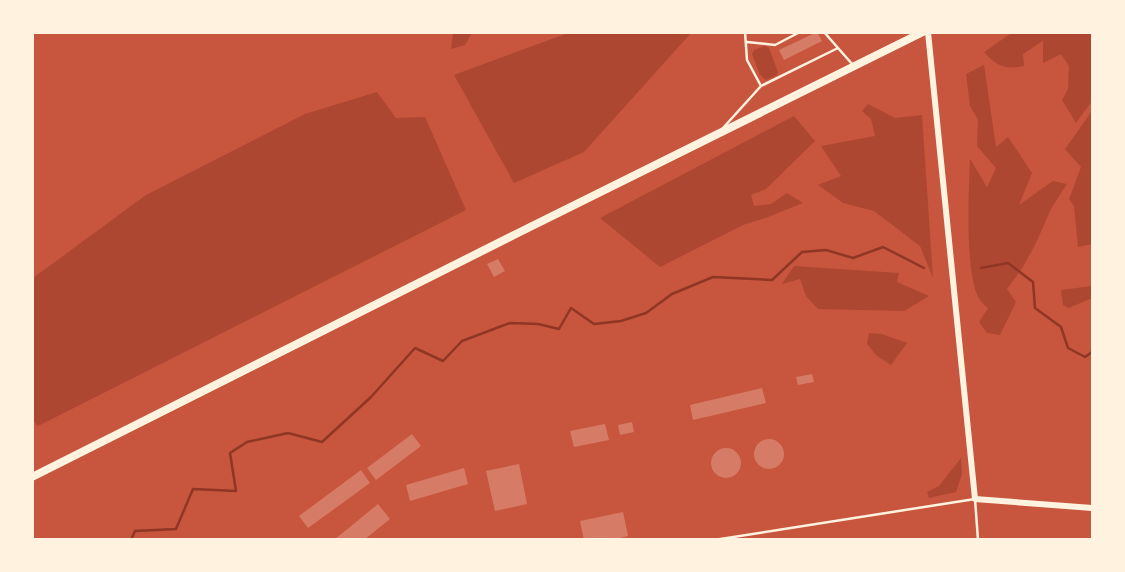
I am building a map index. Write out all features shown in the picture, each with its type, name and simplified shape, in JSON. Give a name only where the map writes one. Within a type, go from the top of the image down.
[{"type":"main road","points":[[32,477],[922,32]]},
{"type":"street","points":[[928,32],[975,499],[1092,508]]},
{"type":"lane","points":[[745,32],[747,60],[761,86]]},
{"type":"lane","points":[[746,42],[775,44],[800,32]]},
{"type":"lane","points":[[824,32],[854,66]]},
{"type":"lane","points":[[720,132],[761,86],[838,48]]},
{"type":"lane","points":[[714,540],[975,499],[978,540]]},
{"type":"shaded area","points":[[453,32],[472,33],[465,45],[451,49]]},
{"type":"shaded area","points":[[1013,32],[1092,33],[1092,101],[1076,123],[1062,100],[1068,89],[1069,66],[1061,54],[1043,63],[1043,41],[1023,54],[1024,66],[1006,67],[997,64],[984,52]]},
{"type":"shaded area","points":[[568,33],[691,33],[584,152],[514,183],[454,75]]},
{"type":"shaded area","points":[[765,46],[769,48],[778,72],[777,75],[766,80],[760,75],[752,54],[754,50]]},
{"type":"shaded area","points":[[984,65],[996,147],[1008,137],[1032,173],[1019,205],[1053,181],[1067,184],[1051,209],[1023,267],[1007,289],[1016,302],[1000,335],[987,333],[979,322],[988,308],[980,300],[975,289],[970,253],[970,159],[987,187],[996,168],[977,146],[978,120],[970,106],[966,74]]},
{"type":"shaded area","points":[[377,92],[396,118],[425,117],[466,210],[38,426],[33,421],[33,278],[146,195],[305,114]]},
{"type":"shaded area","points":[[868,104],[895,118],[922,115],[933,278],[920,246],[874,211],[843,203],[818,185],[841,176],[821,146],[875,136],[871,119],[862,111]]},
{"type":"shaded area","points":[[1092,111],[1092,244],[1078,247],[1074,206],[1069,199],[1081,167],[1065,149]]},
{"type":"shaded area","points":[[794,116],[815,141],[766,189],[751,195],[754,206],[771,204],[787,193],[803,203],[743,225],[660,267],[600,218]]},
{"type":"shaded area","points":[[794,266],[899,273],[897,282],[929,296],[904,311],[818,309],[806,296],[800,279],[782,284]]},
{"type":"shaded area","points":[[1092,286],[1092,298],[1069,308],[1063,305],[1061,290]]},
{"type":"shaded area","points":[[869,333],[882,334],[907,343],[891,365],[877,356],[867,344]]},
{"type":"shaded area","points":[[961,458],[962,474],[956,492],[929,498],[927,492],[939,486]]},
{"type":"building","points":[[817,32],[822,41],[784,60],[779,50]]},
{"type":"building","points":[[498,259],[505,271],[494,277],[487,264]]},
{"type":"building","points":[[812,374],[814,382],[798,385],[796,377]]},
{"type":"building","points":[[762,388],[766,403],[693,420],[690,405]]},
{"type":"building","points":[[632,422],[634,432],[620,435],[618,425]]},
{"type":"building","points":[[605,424],[609,440],[574,447],[570,431]]},
{"type":"building","points":[[412,434],[421,446],[376,480],[367,468]]},
{"type":"building","points":[[769,439],[775,440],[783,448],[783,460],[775,468],[769,469],[763,468],[755,460],[754,454],[755,448],[763,440]]},
{"type":"building","points":[[726,448],[732,449],[740,457],[740,469],[732,477],[726,478],[720,477],[712,469],[711,463],[712,457],[720,449]]},
{"type":"building","points":[[519,464],[527,504],[495,511],[486,471]]},
{"type":"building","points":[[464,468],[468,484],[410,501],[406,485]]},
{"type":"building","points":[[361,470],[370,483],[308,528],[299,516]]},
{"type":"building","points":[[378,504],[390,519],[364,540],[334,540]]},
{"type":"building","points":[[623,512],[628,536],[612,540],[584,540],[580,521]]},
{"type":"waterway","points":[[131,540],[135,531],[176,529],[193,489],[236,491],[230,453],[247,442],[288,433],[322,442],[371,397],[415,348],[443,361],[462,341],[510,323],[538,324],[559,329],[571,308],[594,324],[621,321],[646,313],[672,294],[713,277],[772,280],[802,252],[826,250],[853,258],[883,247],[924,268]]},
{"type":"waterway","points":[[981,268],[1008,263],[1033,282],[1035,308],[1061,327],[1068,348],[1085,357],[1092,352]]}]
